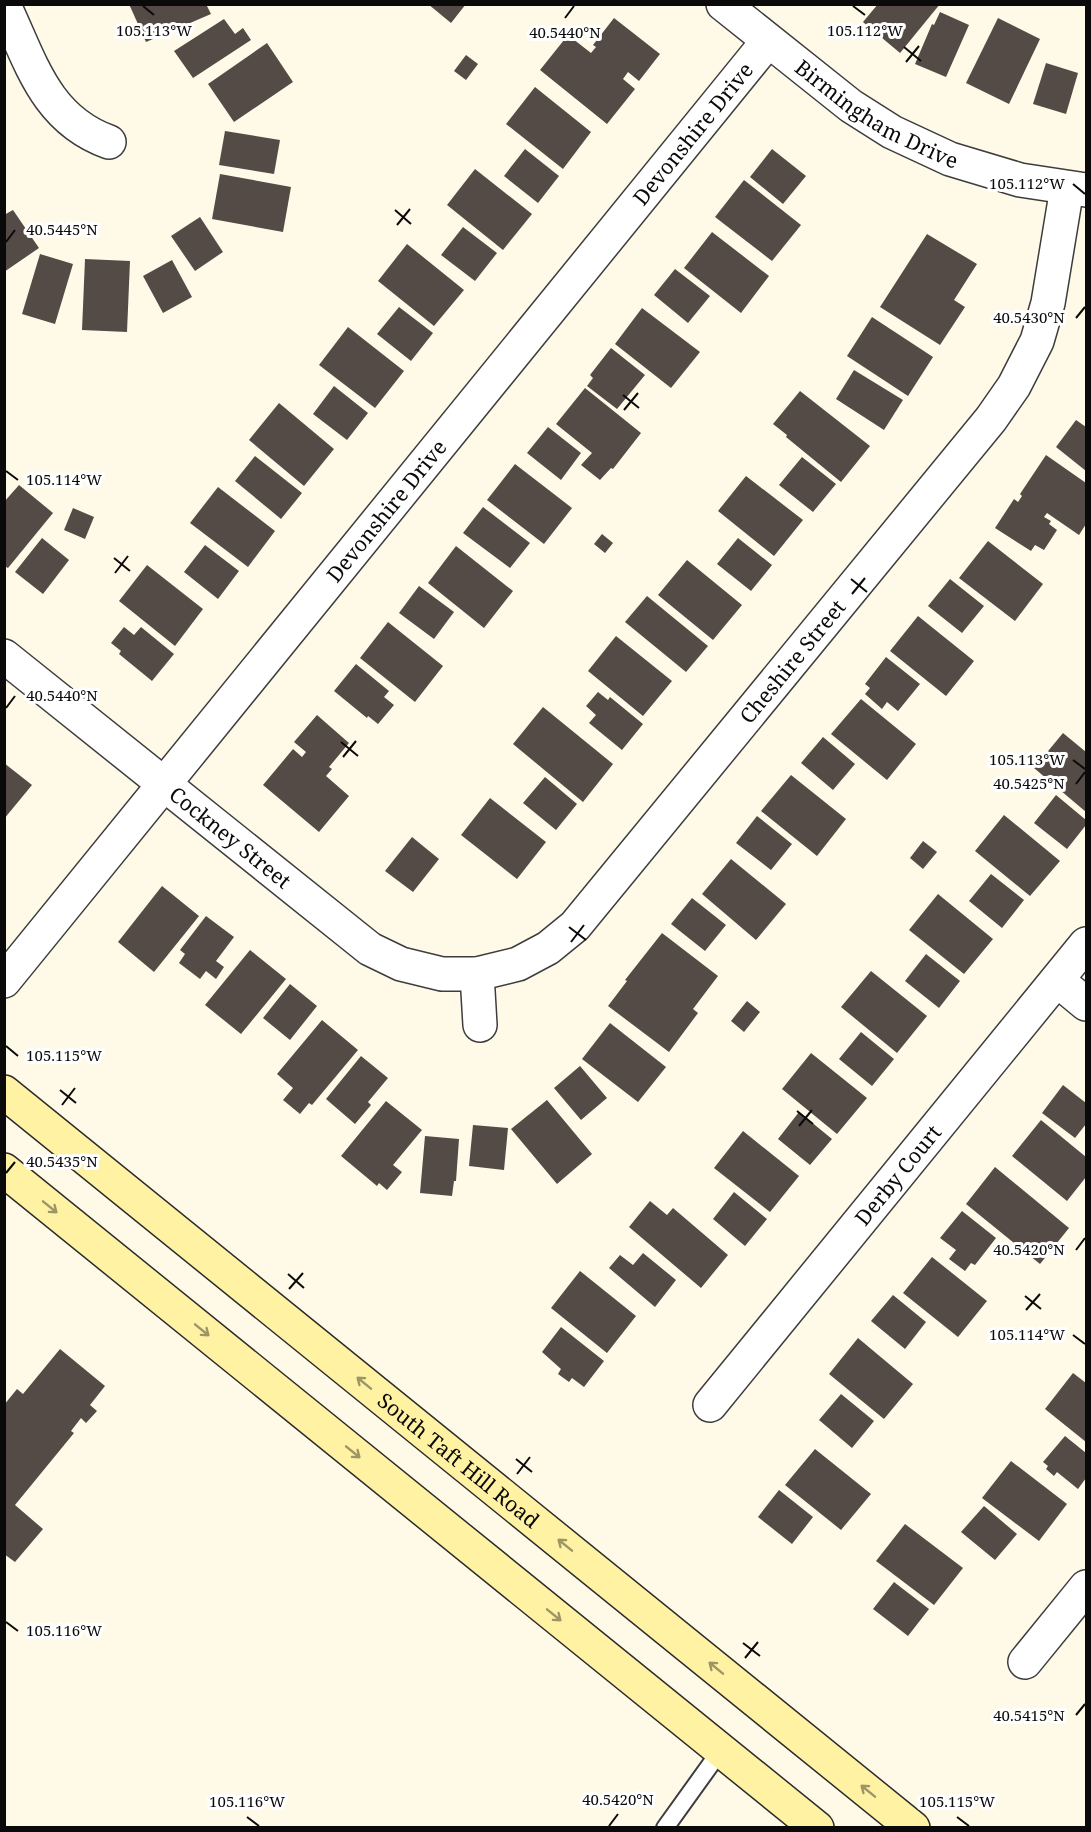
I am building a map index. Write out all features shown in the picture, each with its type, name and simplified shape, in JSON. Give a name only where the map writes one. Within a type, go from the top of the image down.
[{"type":"main road","name":"South Taft Hill Road","points":[[4,1092],[913,1827]]},
{"type":"main road","points":[[4,1170],[817,1827]]},
{"type":"street","name":"Birmingham Drive","points":[[723,4],[851,106],[892,132],[950,159],[1020,180],[1077,189]]},
{"type":"street","points":[[4,5],[46,93],[67,118],[94,136],[109,142]]},
{"type":"street","name":"Devonshire Drive","points":[[4,981],[768,41]]},
{"type":"street","name":"Cheshire Street","points":[[477,974],[518,964],[548,948],[575,926],[991,419],[1014,386],[1037,341],[1077,189]]},
{"type":"street","name":"Cockney Street","points":[[4,656],[370,949],[401,964],[432,972],[477,974]]},
{"type":"street","name":"Derby Court","points":[[710,1405],[1086,944]]},
{"type":"street","points":[[477,974],[480,1025]]},
{"type":"street","points":[[1057,980],[1086,1005]]},
{"type":"street","points":[[1025,1662],[1086,1587]]},
{"type":"lane","points":[[665,1827],[721,1750]]},
{"type":"building","points":[[129,4],[206,4],[211,14],[146,42]]},
{"type":"building","points":[[428,4],[466,4],[451,23]]},
{"type":"building","points":[[878,4],[940,4],[900,53],[863,22]]},
{"type":"building","points":[[940,12],[969,25],[946,77],[915,64],[932,24],[934,25]]},
{"type":"building","points":[[614,18],[660,54],[639,81],[628,72],[623,79],[635,89],[607,124],[540,70],[568,35],[591,53],[596,47],[593,45]]},
{"type":"building","points":[[998,18],[1040,39],[1009,104],[966,83]]},
{"type":"building","points":[[224,19],[235,34],[243,28],[251,40],[193,78],[174,51]]},
{"type":"building","points":[[267,43],[293,82],[234,122],[208,84]]},
{"type":"building","points":[[466,55],[478,64],[466,80],[454,71]]},
{"type":"building","points":[[1046,63],[1078,73],[1066,114],[1033,104]]},
{"type":"building","points":[[535,87],[591,132],[563,169],[506,124]]},
{"type":"building","points":[[225,131],[280,140],[274,174],[219,165]]},
{"type":"building","points":[[525,149],[559,176],[538,203],[504,176]]},
{"type":"building","points":[[772,149],[806,176],[783,204],[750,177]]},
{"type":"building","points":[[475,169],[532,214],[503,250],[447,205]]},
{"type":"building","points":[[220,174],[291,187],[283,232],[212,219]]},
{"type":"building","points":[[744,180],[801,225],[772,261],[715,217]]},
{"type":"building","points":[[13,210],[39,248],[4,272],[4,215]]},
{"type":"building","points":[[200,217],[223,252],[195,271],[171,236]]},
{"type":"building","points":[[463,227],[497,253],[475,281],[441,255]]},
{"type":"building","points":[[712,232],[769,276],[741,313],[684,268]]},
{"type":"building","points":[[927,234],[977,264],[954,300],[965,307],[940,345],[880,307]]},
{"type":"building","points":[[407,244],[464,290],[434,326],[378,281]]},
{"type":"building","points":[[40,254],[73,264],[55,324],[22,314]]},
{"type":"building","points":[[85,259],[130,261],[127,332],[82,330]]},
{"type":"building","points":[[172,260],[192,297],[163,313],[143,276]]},
{"type":"building","points":[[675,269],[710,296],[688,323],[654,295]]},
{"type":"building","points":[[399,307],[433,333],[411,361],[377,334]]},
{"type":"building","points":[[642,308],[700,352],[671,388],[615,344]]},
{"type":"building","points":[[872,317],[933,357],[908,396],[847,356]]},
{"type":"building","points":[[348,327],[404,371],[375,408],[319,365]]},
{"type":"building","points":[[611,348],[645,375],[617,409],[587,386],[593,378],[590,375]]},
{"type":"building","points":[[854,370],[903,400],[884,430],[836,399]]},
{"type":"building","points":[[334,386],[368,413],[347,440],[313,414]]},
{"type":"building","points":[[585,388],[641,433],[613,469],[611,468],[600,480],[581,465],[592,453],[556,424]]},
{"type":"building","points":[[800,391],[870,446],[841,482],[773,424]]},
{"type":"building","points":[[279,403],[334,449],[304,486],[249,440]]},
{"type":"building","points":[[1076,420],[1086,427],[1086,471],[1056,447]]},
{"type":"building","points":[[548,427],[581,453],[561,480],[527,453]]},
{"type":"building","points":[[1046,455],[1086,483],[1086,524],[1079,535],[1047,513],[1044,517],[1051,521],[1049,524],[1057,530],[1044,550],[1035,545],[1031,551],[995,528],[1014,499],[1018,502],[1022,496],[1020,494]]},
{"type":"building","points":[[255,456],[302,493],[281,519],[235,481]]},
{"type":"building","points":[[802,457],[836,484],[813,512],[779,485]]},
{"type":"building","points":[[515,464],[572,508],[544,544],[487,500]]},
{"type":"building","points":[[746,476],[803,520],[774,556],[718,511]]},
{"type":"building","points":[[19,485],[53,513],[8,568],[4,566],[4,502]]},
{"type":"building","points":[[218,487],[275,531],[248,567],[190,523]]},
{"type":"building","points":[[483,507],[530,543],[510,568],[463,533]]},
{"type":"building","points":[[73,508],[94,517],[85,539],[64,530]]},
{"type":"building","points":[[602,534],[613,543],[605,553],[594,544]]},
{"type":"building","points":[[42,538],[69,560],[43,594],[15,572]]},
{"type":"building","points":[[738,538],[772,565],[751,591],[717,564]]},
{"type":"building","points":[[988,541],[1043,584],[1015,621],[959,578]]},
{"type":"building","points":[[205,545],[239,571],[218,599],[184,572]]},
{"type":"building","points":[[456,546],[513,591],[484,628],[428,583]]},
{"type":"building","points":[[687,560],[742,605],[713,640],[658,595]]},
{"type":"building","points":[[147,565],[203,609],[175,646],[119,601]]},
{"type":"building","points":[[950,579],[984,606],[962,633],[928,606]]},
{"type":"building","points":[[419,586],[454,612],[434,639],[399,613]]},
{"type":"building","points":[[647,596],[708,646],[686,672],[625,622]]},
{"type":"building","points":[[918,616],[974,661],[946,696],[890,651]]},
{"type":"building","points":[[388,622],[443,666],[415,702],[360,658]]},
{"type":"building","points":[[124,627],[134,635],[141,627],[174,654],[152,681],[119,654],[121,651],[111,643]]},
{"type":"building","points":[[616,636],[672,681],[643,716],[588,671]]},
{"type":"building","points":[[886,657],[920,684],[898,711],[887,702],[882,709],[865,694],[870,688],[865,684]]},
{"type":"building","points":[[356,664],[389,691],[384,697],[394,705],[378,724],[368,716],[367,718],[334,691]]},
{"type":"building","points":[[598,692],[608,700],[610,697],[643,724],[622,750],[589,723],[596,715],[586,706]]},
{"type":"building","points":[[861,699],[916,744],[887,780],[831,734]]},
{"type":"building","points":[[543,707],[613,764],[583,802],[513,744]]},
{"type":"building","points":[[317,715],[349,743],[329,767],[332,769],[326,776],[349,796],[319,832],[263,785],[293,749],[302,757],[306,752],[294,742]]},
{"type":"building","points":[[1063,733],[1086,752],[1086,812],[1034,768]]},
{"type":"building","points":[[823,737],[855,764],[833,790],[801,763]]},
{"type":"building","points":[[4,763],[32,785],[4,819]]},
{"type":"building","points":[[791,775],[846,819],[817,856],[761,811]]},
{"type":"building","points":[[545,777],[577,804],[556,830],[523,803]]},
{"type":"building","points":[[1056,795],[1086,820],[1086,825],[1067,849],[1034,823]]},
{"type":"building","points":[[490,798],[546,842],[517,879],[461,835]]},
{"type":"building","points":[[1004,815],[1060,861],[1030,896],[975,851]]},
{"type":"building","points":[[757,816],[792,844],[771,870],[736,843]]},
{"type":"building","points":[[412,837],[439,859],[413,892],[385,871]]},
{"type":"building","points":[[923,841],[937,852],[923,869],[910,858]]},
{"type":"building","points":[[731,859],[786,904],[756,940],[702,894]]},
{"type":"building","points":[[991,874],[1024,900],[1002,928],[969,901]]},
{"type":"building","points":[[162,886],[199,916],[154,972],[118,942]]},
{"type":"building","points":[[938,894],[993,939],[964,974],[909,930]]},
{"type":"building","points":[[692,898],[726,925],[705,951],[671,924]]},
{"type":"building","points":[[206,916],[234,937],[216,961],[224,967],[216,979],[206,971],[200,979],[179,963],[185,954],[180,950]]},
{"type":"building","points":[[662,933],[718,976],[693,1009],[698,1013],[669,1052],[608,1006]]},
{"type":"building","points":[[250,950],[286,979],[241,1034],[205,1005]]},
{"type":"building","points":[[926,954],[960,981],[939,1008],[905,981]]},
{"type":"building","points":[[871,971],[927,1016],[897,1053],[841,1007]]},
{"type":"building","points":[[290,984],[317,1006],[290,1040],[263,1018]]},
{"type":"building","points":[[747,1001],[760,1012],[744,1032],[731,1021]]},
{"type":"building","points":[[322,1020],[358,1050],[312,1105],[309,1103],[300,1114],[283,1100],[293,1088],[277,1074]]},
{"type":"building","points":[[610,1023],[666,1067],[638,1102],[582,1059]]},
{"type":"building","points":[[861,1032],[894,1059],[872,1086],[839,1059]]},
{"type":"building","points":[[811,1053],[867,1098],[837,1134],[782,1089]]},
{"type":"building","points":[[361,1056],[388,1078],[368,1102],[371,1105],[355,1124],[326,1099]]},
{"type":"building","points":[[580,1066],[607,1098],[581,1120],[554,1088]]},
{"type":"building","points":[[1063,1085],[1086,1103],[1086,1124],[1075,1138],[1042,1113]]},
{"type":"building","points":[[547,1100],[592,1154],[557,1184],[511,1129]]},
{"type":"building","points":[[386,1101],[422,1130],[393,1165],[402,1172],[387,1190],[379,1183],[377,1186],[341,1156]]},
{"type":"building","points":[[799,1112],[832,1139],[810,1165],[778,1139]]},
{"type":"building","points":[[1041,1120],[1086,1157],[1086,1177],[1067,1201],[1012,1156]]},
{"type":"building","points":[[473,1125],[508,1128],[504,1170],[469,1166]]},
{"type":"building","points":[[743,1131],[799,1176],[770,1212],[714,1168]]},
{"type":"building","points":[[425,1136],[459,1139],[456,1181],[454,1181],[452,1196],[420,1193]]},
{"type":"building","points":[[995,1167],[1069,1228],[1040,1264],[966,1204]]},
{"type":"building","points":[[734,1192],[767,1219],[745,1246],[713,1219]]},
{"type":"building","points":[[650,1201],[667,1215],[673,1208],[728,1255],[701,1288],[629,1227]]},
{"type":"building","points":[[962,1211],[996,1238],[975,1265],[971,1263],[965,1271],[949,1259],[956,1250],[940,1238]]},
{"type":"building","points":[[643,1253],[676,1280],[655,1307],[609,1268],[620,1255],[633,1265]]},
{"type":"building","points":[[932,1257],[987,1301],[958,1337],[903,1293]]},
{"type":"building","points":[[580,1271],[636,1316],[607,1353],[551,1308]]},
{"type":"building","points":[[893,1295],[926,1322],[905,1349],[871,1321]]},
{"type":"building","points":[[561,1327],[604,1361],[584,1387],[572,1378],[569,1382],[558,1374],[561,1369],[542,1352]]},
{"type":"building","points":[[858,1338],[913,1384],[884,1419],[829,1374]]},
{"type":"building","points":[[60,1349],[105,1386],[90,1405],[97,1411],[86,1423],[81,1418],[71,1431],[74,1433],[15,1505],[43,1529],[15,1562],[4,1554],[4,1405],[17,1389],[23,1394]]},
{"type":"building","points":[[1073,1373],[1086,1383],[1086,1442],[1045,1409]]},
{"type":"building","points":[[841,1394],[874,1421],[852,1448],[819,1420]]},
{"type":"building","points":[[1065,1436],[1086,1453],[1086,1478],[1078,1489],[1057,1472],[1054,1476],[1046,1469],[1048,1466],[1043,1462]]},
{"type":"building","points":[[815,1449],[871,1494],[841,1530],[785,1485]]},
{"type":"building","points":[[1011,1461],[1067,1504],[1039,1541],[982,1498]]},
{"type":"building","points":[[779,1490],[813,1517],[792,1544],[758,1517]]},
{"type":"building","points":[[984,1506],[1017,1534],[995,1560],[961,1532]]},
{"type":"building","points":[[905,1524],[963,1568],[934,1605],[876,1561]]},
{"type":"building","points":[[894,1582],[929,1609],[908,1636],[873,1609]]}]
